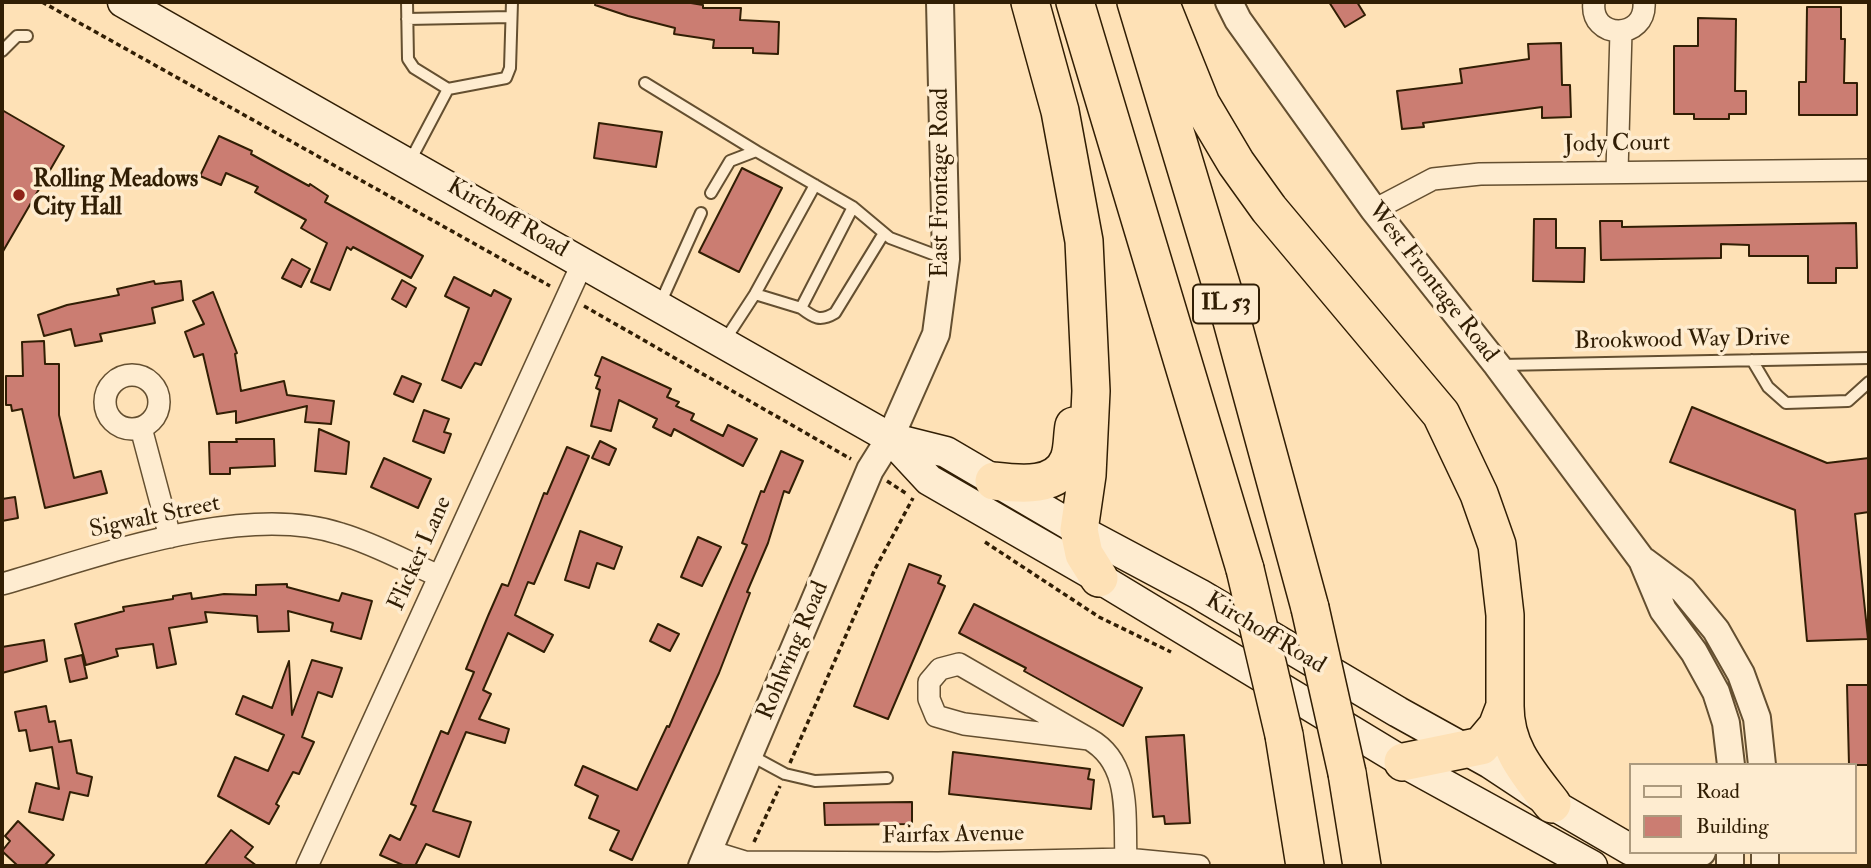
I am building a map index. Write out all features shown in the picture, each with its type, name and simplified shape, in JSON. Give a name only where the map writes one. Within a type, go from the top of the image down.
[{"type":"highway","points":[[1030,2],[1068,150],[1084,241],[1091,391],[1087,475],[1079,530],[1084,554],[1099,578]]},
{"type":"highway","name":"IL 53","points":[[1075,2],[1245,569],[1283,735],[1305,866]]},
{"type":"highway","name":"IL 53","points":[[1136,2],[1232,321],[1310,608],[1347,773],[1362,866]]},
{"type":"highway","points":[[1160,2],[1201,104],[1236,163],[1269,209],[1441,414],[1479,494],[1497,545],[1505,615],[1507,736],[1516,756],[1552,804]]},
{"type":"highway","points":[[995,481],[1040,483],[1060,473],[1069,459],[1087,317]]},
{"type":"highway","points":[[1403,762],[1468,751],[1487,741],[1505,706]]},
{"type":"main road","name":"Kirchoff Road","points":[[123,2],[890,438],[946,452],[1079,530],[1199,594],[1629,848]]},
{"type":"main road","name":"Kirchoff Road","points":[[890,438],[929,480],[1099,578],[1403,762],[1592,866]]},
{"type":"main road","name":"Kirchoff Road","points":[[1640,854],[1663,866]]},
{"type":"street","name":"East Frontage Road","points":[[890,438],[936,334],[946,259],[940,2]]},
{"type":"street","name":"West Frontage Road","points":[[1229,2],[1238,20],[1374,210],[1642,560],[1663,610],[1694,652],[1716,692],[1726,723],[1731,763]]},
{"type":"street","points":[[1594,2],[1598,22],[1604,28],[1621,32],[1636,26],[1641,20],[1644,2]]},
{"type":"street","points":[[1617,172],[1621,32]]},
{"type":"street","name":"Jody Court","points":[[1374,210],[1433,179],[1480,174],[1869,170]]},
{"type":"street","name":"Flicker Lane","points":[[307,866],[583,262]]},
{"type":"street","points":[[141,428],[170,537]]},
{"type":"street","name":"Rohlwing Road","points":[[706,858],[870,470],[890,438]]},
{"type":"street","name":"Sigwalt Street","points":[[2,584],[170,537],[227,527],[297,526],[340,533],[439,576]]},
{"type":"street","name":"West Frontage Road","points":[[1642,560],[1683,590],[1716,630],[1741,674],[1757,718],[1762,763]]},
{"type":"street","points":[[1089,739],[964,724],[936,716],[929,699],[929,682],[940,669],[959,664],[1106,748],[1121,776],[1126,863]]},
{"type":"street","points":[[1666,854],[1680,859],[1696,854]]},
{"type":"street","name":"Fairfax Avenue","points":[[706,858],[752,863],[1189,863],[1199,866]]},
{"type":"lane","points":[[407,2],[408,59],[414,68],[448,89],[506,78],[510,68],[512,2]]},
{"type":"lane","points":[[407,19],[512,17]]},
{"type":"lane","points":[[2,51],[17,36],[27,36]]},
{"type":"lane","points":[[645,83],[853,207],[884,233],[946,259]]},
{"type":"lane","points":[[409,164],[448,89]]},
{"type":"lane","points":[[711,193],[730,161],[755,151]]},
{"type":"lane","points":[[723,343],[755,293],[815,186]]},
{"type":"lane","points":[[800,308],[853,207]]},
{"type":"lane","points":[[659,306],[701,213]]},
{"type":"lane","points":[[755,293],[800,308],[813,318],[824,319],[835,313],[884,233]]},
{"type":"lane","name":"Brookwood Way Drive","points":[[1496,366],[1869,358]]},
{"type":"lane","points":[[1752,360],[1768,387],[1786,402],[1847,401],[1869,382]]},
{"type":"lane","points":[[750,755],[785,774],[815,781],[887,778]]},
{"type":"path","points":[[42,2],[567,296],[846,456]]},
{"type":"path","points":[[752,863],[785,774],[875,569],[913,498]]},
{"type":"building","points":[[596,2],[685,2],[703,5],[703,8],[741,8],[740,20],[779,22],[778,54],[753,53],[753,48],[713,48],[714,40],[674,34],[675,28],[628,16],[595,5]]},
{"type":"building","points":[[1329,2],[1357,2],[1365,15],[1345,27]]},
{"type":"building","points":[[1807,7],[1841,7],[1841,39],[1845,39],[1844,83],[1857,83],[1857,115],[1799,115],[1799,82],[1806,82]]},
{"type":"building","points":[[1698,18],[1736,19],[1735,91],[1746,91],[1746,114],[1729,114],[1729,119],[1694,119],[1694,114],[1674,114],[1674,46],[1698,46]]},
{"type":"building","points":[[1561,43],[1562,85],[1570,85],[1571,117],[1542,118],[1542,107],[1423,123],[1424,127],[1402,129],[1397,91],[1462,83],[1460,69],[1529,59],[1528,44]]},
{"type":"building","name":"Rolling Meadows City Hall","points":[[2,110],[64,146],[2,253]]},
{"type":"building","points":[[599,123],[662,132],[656,167],[594,158]]},
{"type":"building","points":[[219,136],[252,151],[251,154],[309,186],[310,184],[328,196],[325,202],[423,256],[411,278],[353,247],[351,250],[347,247],[330,290],[311,282],[327,243],[301,228],[306,220],[255,192],[258,187],[226,173],[221,185],[200,176]]},
{"type":"building","points":[[742,168],[782,188],[739,272],[699,252]]},
{"type":"building","points":[[1534,219],[1556,219],[1556,248],[1585,248],[1584,282],[1533,281]]},
{"type":"building","points":[[1600,221],[1622,221],[1622,227],[1856,223],[1857,268],[1836,268],[1836,283],[1808,283],[1808,256],[1749,256],[1749,245],[1721,244],[1721,258],[1601,260]]},
{"type":"building","points":[[292,259],[310,269],[301,287],[282,278]]},
{"type":"building","points":[[454,277],[491,296],[494,290],[511,299],[481,365],[475,363],[461,388],[442,380],[469,308],[445,296]]},
{"type":"building","points":[[402,280],[416,288],[406,307],[392,299]]},
{"type":"building","points":[[154,281],[155,284],[181,281],[183,300],[152,308],[155,323],[100,334],[102,341],[75,346],[71,329],[44,336],[38,315],[67,305],[119,295],[117,289]]},
{"type":"building","points":[[213,292],[237,353],[241,391],[284,381],[287,395],[334,401],[331,424],[305,422],[307,406],[236,423],[236,411],[217,414],[203,354],[194,357],[185,332],[204,324],[193,301]]},
{"type":"building","points":[[44,341],[45,364],[59,364],[59,415],[74,478],[101,471],[107,493],[45,508],[22,409],[12,411],[11,405],[6,405],[6,376],[23,376],[22,342]]},
{"type":"building","points":[[602,357],[671,389],[667,397],[679,402],[676,406],[694,414],[691,420],[723,436],[728,425],[757,439],[743,466],[674,429],[671,436],[653,427],[657,419],[619,400],[611,431],[591,426],[600,390],[596,388],[600,377],[595,375]]},
{"type":"building","points":[[402,376],[421,384],[413,402],[394,394]]},
{"type":"building","points":[[1692,407],[1827,463],[1869,458],[1869,512],[1855,514],[1868,639],[1807,641],[1795,510],[1670,462]]},
{"type":"building","points":[[424,410],[449,419],[444,432],[451,434],[444,453],[413,441]]},
{"type":"building","points":[[319,429],[349,442],[346,474],[315,471]]},
{"type":"building","points":[[236,439],[274,439],[275,466],[230,468],[230,474],[210,474],[209,442],[237,442]]},
{"type":"building","points":[[600,441],[616,449],[609,465],[592,458]]},
{"type":"building","points":[[567,447],[589,456],[534,584],[528,582],[515,615],[553,635],[544,652],[508,633],[483,690],[491,694],[479,719],[509,729],[505,743],[466,732],[433,811],[471,822],[459,857],[426,844],[415,866],[405,866],[380,855],[390,835],[400,840],[416,806],[411,804],[441,731],[448,734],[474,672],[466,669],[488,616],[502,584],[508,586],[544,493],[547,494]]},
{"type":"building","points":[[781,451],[803,461],[789,493],[784,491],[768,543],[747,592],[750,593],[719,673],[632,860],[610,850],[619,831],[589,818],[598,796],[575,785],[583,766],[637,790],[667,726],[669,727],[747,545],[742,543],[761,491],[764,492]]},
{"type":"building","points":[[384,458],[431,479],[418,508],[371,487]]},
{"type":"building","points":[[15,497],[18,518],[2,521],[2,499]]},
{"type":"building","points":[[580,531],[622,547],[614,569],[597,563],[589,588],[565,580]]},
{"type":"building","points":[[698,537],[721,547],[702,586],[681,577]]},
{"type":"building","points":[[909,564],[941,576],[938,583],[945,586],[888,719],[854,706]]},
{"type":"building","points":[[287,584],[287,587],[339,601],[342,593],[372,601],[361,639],[331,631],[333,623],[288,611],[289,631],[258,632],[257,616],[205,612],[207,622],[169,628],[176,664],[157,668],[153,644],[116,649],[118,656],[86,665],[75,624],[124,611],[123,607],[173,599],[173,596],[191,593],[192,599],[224,594],[256,595],[256,585]]},
{"type":"building","points":[[974,604],[1142,688],[1123,726],[1024,671],[1026,668],[959,633]]},
{"type":"building","points":[[658,624],[679,634],[670,651],[650,641]]},
{"type":"building","points":[[44,640],[47,661],[2,673],[2,647]]},
{"type":"building","points":[[82,655],[87,678],[70,682],[65,659]]},
{"type":"building","points":[[312,660],[342,668],[332,697],[318,692],[302,737],[314,742],[299,774],[293,772],[269,824],[218,796],[235,757],[268,771],[284,735],[236,714],[243,696],[272,708],[289,661],[292,715]]},
{"type":"building","points":[[1847,685],[1869,685],[1869,765],[1849,763]]},
{"type":"building","points":[[46,706],[49,722],[55,721],[59,742],[71,740],[77,773],[92,777],[88,796],[70,792],[63,820],[29,812],[36,783],[59,789],[52,747],[30,751],[26,730],[19,731],[15,712]]},
{"type":"building","points":[[1184,735],[1190,823],[1165,824],[1164,816],[1153,817],[1146,737]]},
{"type":"building","points":[[953,752],[1090,769],[1088,779],[1094,780],[1091,809],[949,794]]},
{"type":"building","points":[[912,802],[912,824],[825,825],[824,803]]},
{"type":"building","points":[[18,821],[54,855],[44,866],[18,866],[2,851],[10,841],[5,836]]},
{"type":"building","points":[[231,830],[253,847],[245,857],[257,866],[204,866]]},
{"type":"place","name":"Rolling Meadows City Hall","points":[[19,195]]}]
